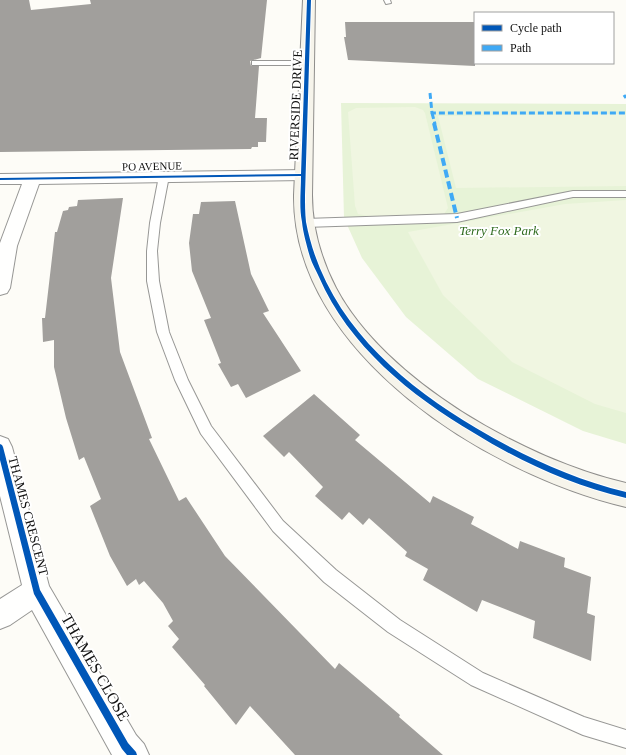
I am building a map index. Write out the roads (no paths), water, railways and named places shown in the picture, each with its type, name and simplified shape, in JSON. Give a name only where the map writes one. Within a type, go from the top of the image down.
[{"type":"street","name":"RIVERSIDE DRIVE","points":[[309,0],[304,174],[305,223],[315,263],[328,291],[345,319],[365,346],[394,374],[427,401],[468,428],[507,450],[572,479],[626,496]]},
{"type":"street","name":"PO AVENUE","points":[[0,179],[304,174]]},
{"type":"street","points":[[0,288],[1,273],[13,226],[33,178]]},
{"type":"street","name":"THAMES CRESCENT","points":[[0,447],[37,590],[0,615]]},
{"type":"street","name":"THAMES CLOSE","points":[[37,590],[125,746],[133,755]]},
{"type":"lane","points":[[255,63],[307,63]]},
{"type":"lane","points":[[164,176],[155,223],[152,251],[153,281],[163,332],[182,380],[206,430],[278,526],[330,576],[394,626],[477,679],[583,726],[626,740]]},
{"type":"lane","points":[[305,223],[457,218],[573,194],[626,194]]},
{"type":"park label","name":"Terry Fox Park","points":[[499,230]]}]
